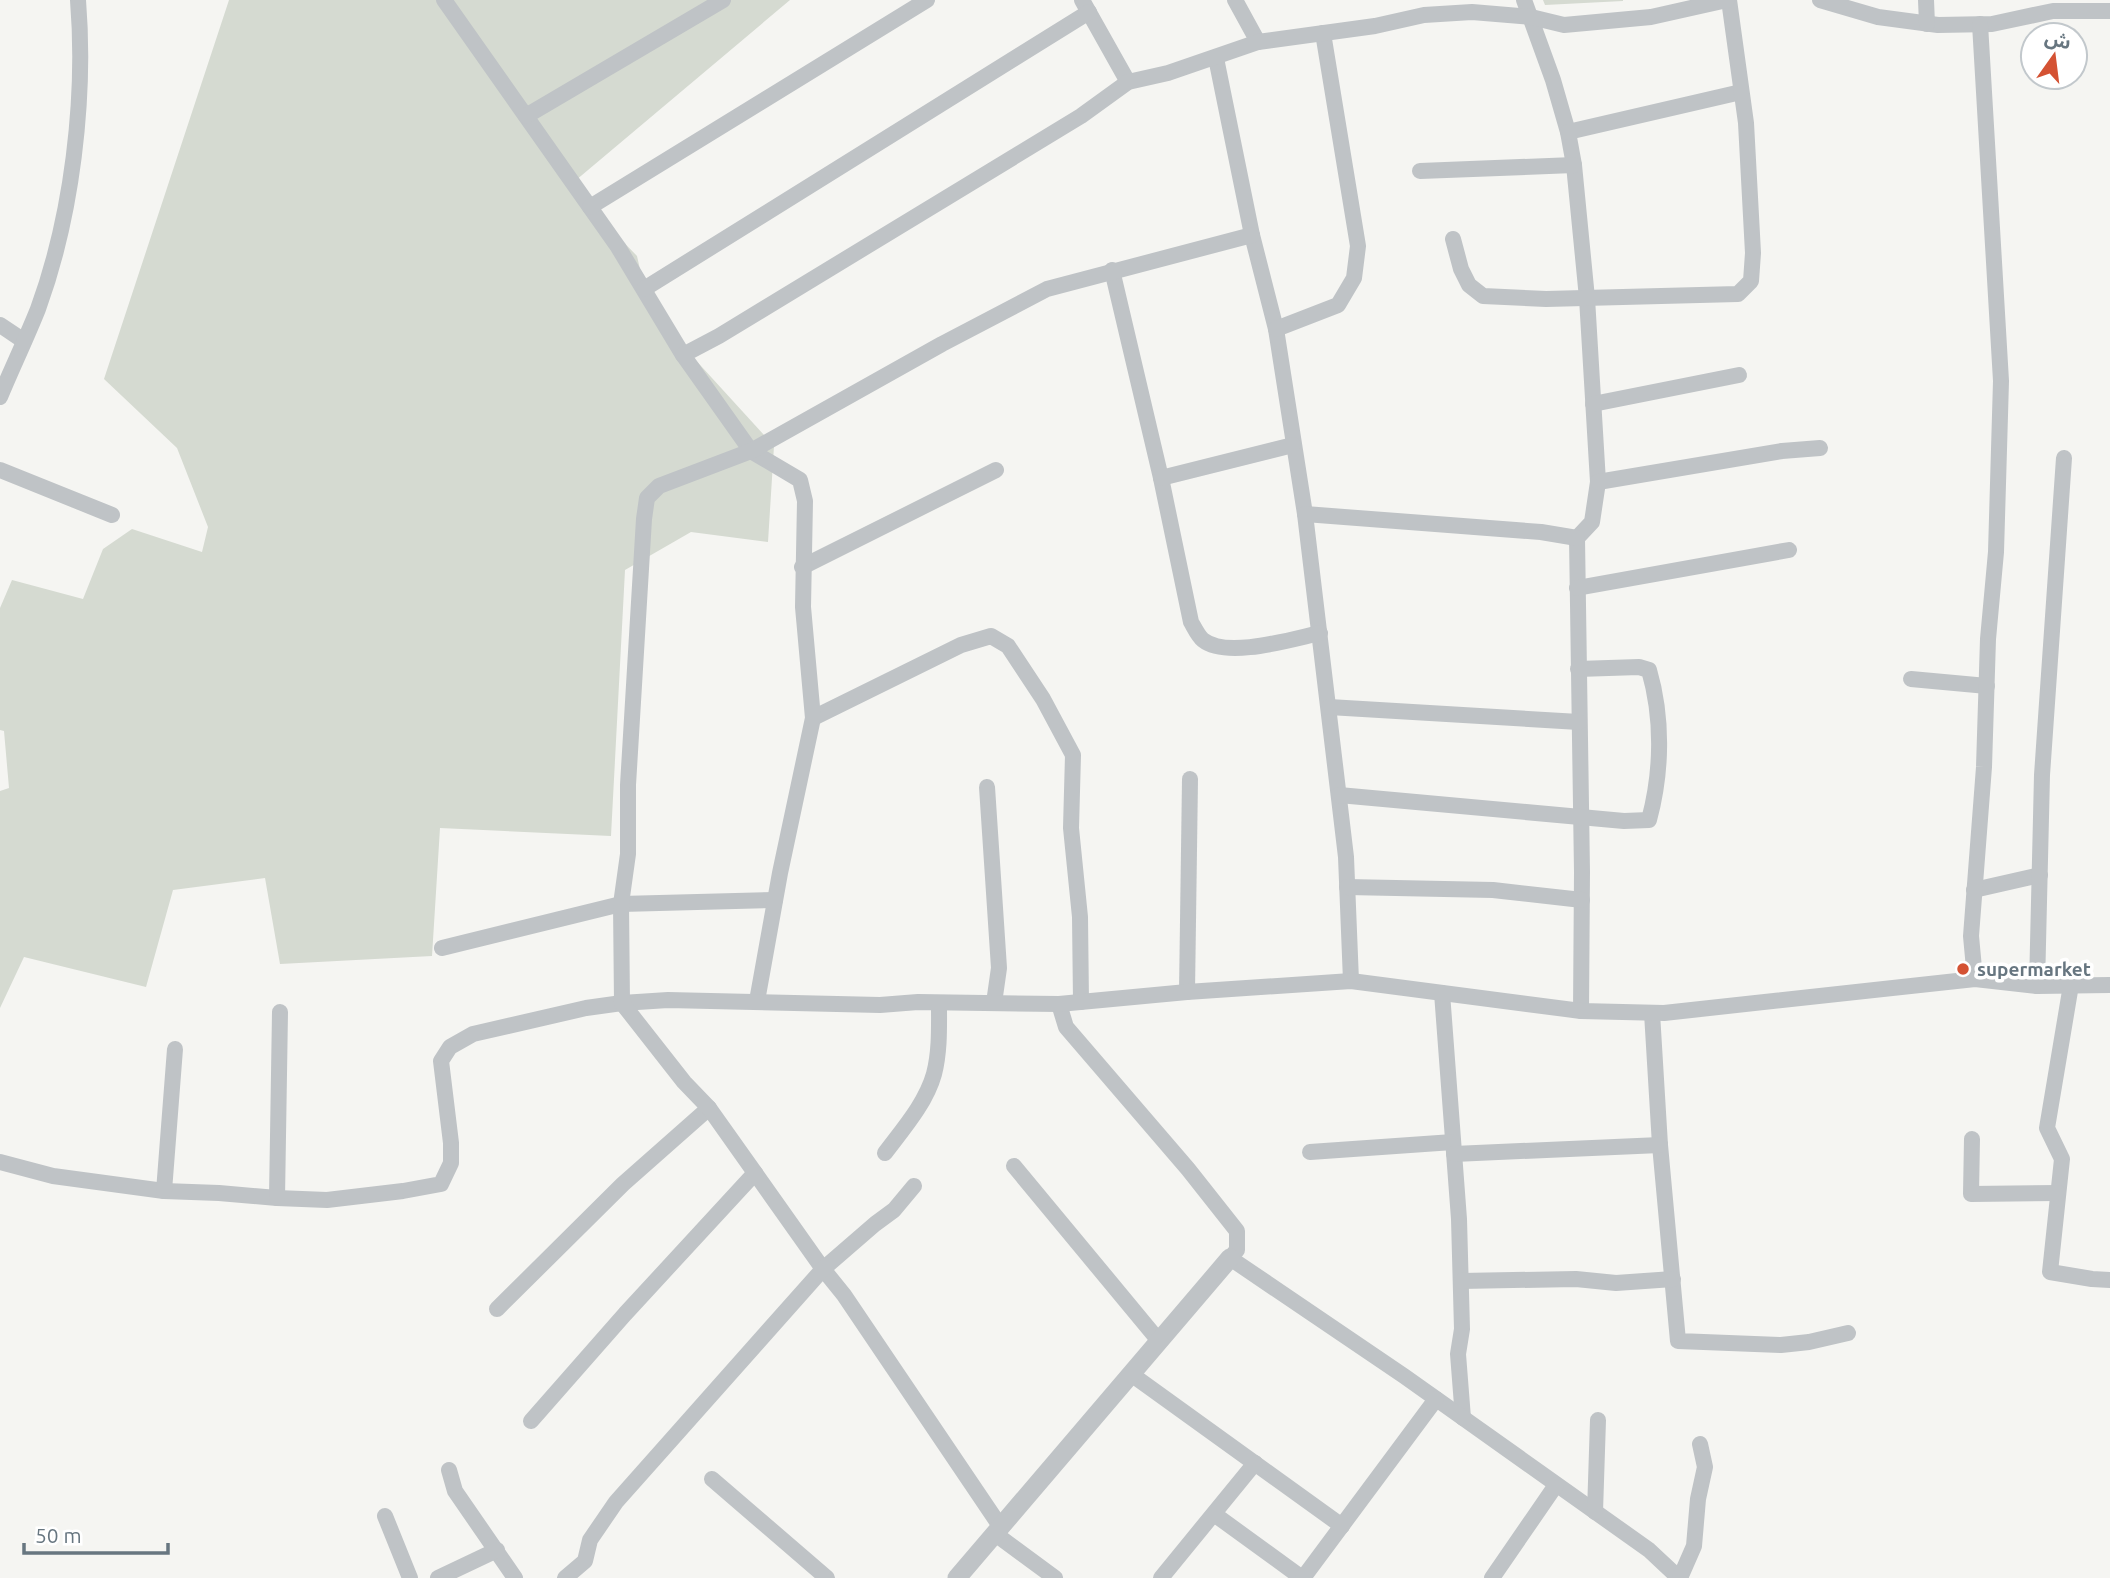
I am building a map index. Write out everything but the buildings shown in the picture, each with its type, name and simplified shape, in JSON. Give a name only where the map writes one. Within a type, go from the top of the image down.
[{"type":"street","points":[[0,397],[38,309],[55,251],[71,174],[78,97],[78,0]]},
{"type":"street","points":[[444,0],[590,207],[683,355],[751,451],[800,480],[805,501],[803,607],[813,718],[757,1002]]},
{"type":"street","points":[[526,116],[723,0]]},
{"type":"street","points":[[590,207],[927,0]]},
{"type":"street","points":[[1235,0],[1258,42]]},
{"type":"street","points":[[1524,0],[1568,132],[1574,164],[1587,298],[1598,482],[1592,523],[1577,538],[1581,1011]]},
{"type":"street","points":[[683,355],[719,336],[929,206],[1010,160],[1081,116],[1128,82],[1168,73],[1258,42],[1375,26],[1422,8],[1531,17],[1564,25],[1651,17],[1728,0],[1746,123],[1753,253],[1751,281],[1738,294],[1517,299],[1483,296],[1469,285],[1461,269],[1453,239]]},
{"type":"street","points":[[1820,0],[1878,17],[1938,26],[1992,24],[2053,11],[2110,11]]},
{"type":"street","points":[[1926,0],[1927,24]]},
{"type":"street","points":[[644,289],[1086,6],[1128,82]]},
{"type":"street","points":[[1975,979],[1971,936],[1996,552],[2001,381],[1980,24]]},
{"type":"street","points":[[1276,329],[1338,305],[1354,278],[1358,246],[1323,33]]},
{"type":"street","points":[[1216,58],[1252,235],[1276,329],[1305,514],[1339,795],[1348,887],[1351,981]]},
{"type":"street","points":[[1568,132],[1741,92]]},
{"type":"street","points":[[1420,171],[1574,164]]},
{"type":"street","points":[[1055,1578],[997,1530],[844,1295],[709,1108],[684,1082],[622,1003],[621,904],[628,854],[628,785],[644,519],[648,498],[659,486],[751,451],[942,344],[1047,289],[1252,235]]},
{"type":"street","points":[[1111,270],[1161,478],[1191,622],[1202,640],[1220,648],[1252,646],[1320,633]]},
{"type":"street","points":[[0,325],[24,341]]},
{"type":"street","points":[[1593,404],[1739,374]]},
{"type":"street","points":[[1161,478],[1293,445]]},
{"type":"street","points":[[1598,482],[1782,451],[1820,449]]},
{"type":"street","points":[[2037,986],[2042,775],[2064,458]]},
{"type":"street","points":[[0,470],[112,514]]},
{"type":"street","points":[[802,567],[996,470]]},
{"type":"street","points":[[1305,514],[1541,532],[1577,538]]},
{"type":"street","points":[[1577,588],[1789,550]]},
{"type":"street","points":[[813,718],[961,645],[991,636],[1008,646],[1043,699],[1073,755],[1070,828],[1080,917],[1081,1002]]},
{"type":"street","points":[[1339,795],[1624,821],[1648,820],[1657,791],[1659,766],[1657,696],[1649,670],[1639,667],[1578,669]]},
{"type":"street","points":[[1911,679],[1987,686]]},
{"type":"street","points":[[1329,707],[1579,722]]},
{"type":"street","points":[[1186,992],[1189,779]]},
{"type":"street","points":[[987,787],[999,968],[994,1003]]},
{"type":"street","points":[[1974,890],[2040,875]]},
{"type":"street","points":[[1348,887],[1493,890],[1581,900]]},
{"type":"street","points":[[442,948],[621,904],[775,901]]},
{"type":"street","points":[[0,1162],[53,1176],[164,1191],[219,1192],[277,1198],[327,1199],[441,1184],[451,1163],[442,1061],[450,1046],[473,1034],[586,1008],[622,1003],[668,1000],[880,1005],[1059,1004],[1351,981],[1581,1011],[1652,1013],[1975,979],[2037,986],[2110,985]]},
{"type":"street","points":[[2071,985],[2047,1128],[2062,1158],[2050,1272],[2110,1280]]},
{"type":"street","points":[[1442,993],[1461,1281],[1462,1329],[1458,1354],[1463,1418]]},
{"type":"street","points":[[885,1153],[929,1088],[936,1059],[939,1003]]},
{"type":"street","points":[[957,1578],[1237,1250],[1237,1231],[1188,1169],[1066,1027],[1059,1004]]},
{"type":"street","points":[[277,1198],[280,1012]]},
{"type":"street","points":[[1652,1013],[1660,1145],[1678,1341],[1781,1345],[1848,1333]]},
{"type":"street","points":[[164,1191],[175,1049]]},
{"type":"street","points":[[497,1309],[615,1193],[709,1108]]},
{"type":"street","points":[[1972,1139],[1971,1194],[2059,1194]]},
{"type":"street","points":[[1310,1152],[1660,1145]]},
{"type":"street","points":[[1014,1166],[1159,1341]]},
{"type":"street","points":[[531,1422],[625,1314],[755,1173]]},
{"type":"street","points":[[565,1578],[585,1560],[590,1540],[616,1502],[823,1269],[894,1210],[914,1186]]},
{"type":"street","points":[[1230,1258],[1436,1399],[1649,1550],[1679,1578],[1694,1546],[1698,1499],[1705,1467],[1700,1444]]},
{"type":"street","points":[[1461,1281],[1576,1279],[1616,1283],[1673,1279]]},
{"type":"street","points":[[1131,1374],[1342,1525]]},
{"type":"street","points":[[1214,1514],[1303,1578],[1436,1399]]},
{"type":"street","points":[[1595,1512],[1598,1420]]},
{"type":"street","points":[[1161,1578],[1255,1463]]},
{"type":"street","points":[[449,1470],[456,1491],[515,1578]]},
{"type":"street","points":[[712,1479],[827,1578]]},
{"type":"street","points":[[1492,1578],[1556,1485]]},
{"type":"street","points":[[385,1516],[410,1578]]},
{"type":"street","points":[[438,1578],[497,1550]]},
{"type":"shaded area","points":[[229,0],[790,0],[569,186],[637,256],[649,309],[774,446],[768,542],[691,532],[625,570],[611,836],[440,828],[432,956],[280,964],[265,878],[173,890],[146,987],[24,957],[0,1008],[0,791],[9,788],[4,731],[0,730],[0,608],[12,580],[83,599],[103,549],[132,529],[202,552],[208,527],[177,448],[104,379]]},
{"type":"shaded area","points":[[1543,0],[1623,0],[1623,1],[1545,5]]},
{"type":"place","name":"supermarket","points":[[1963,969]]}]
